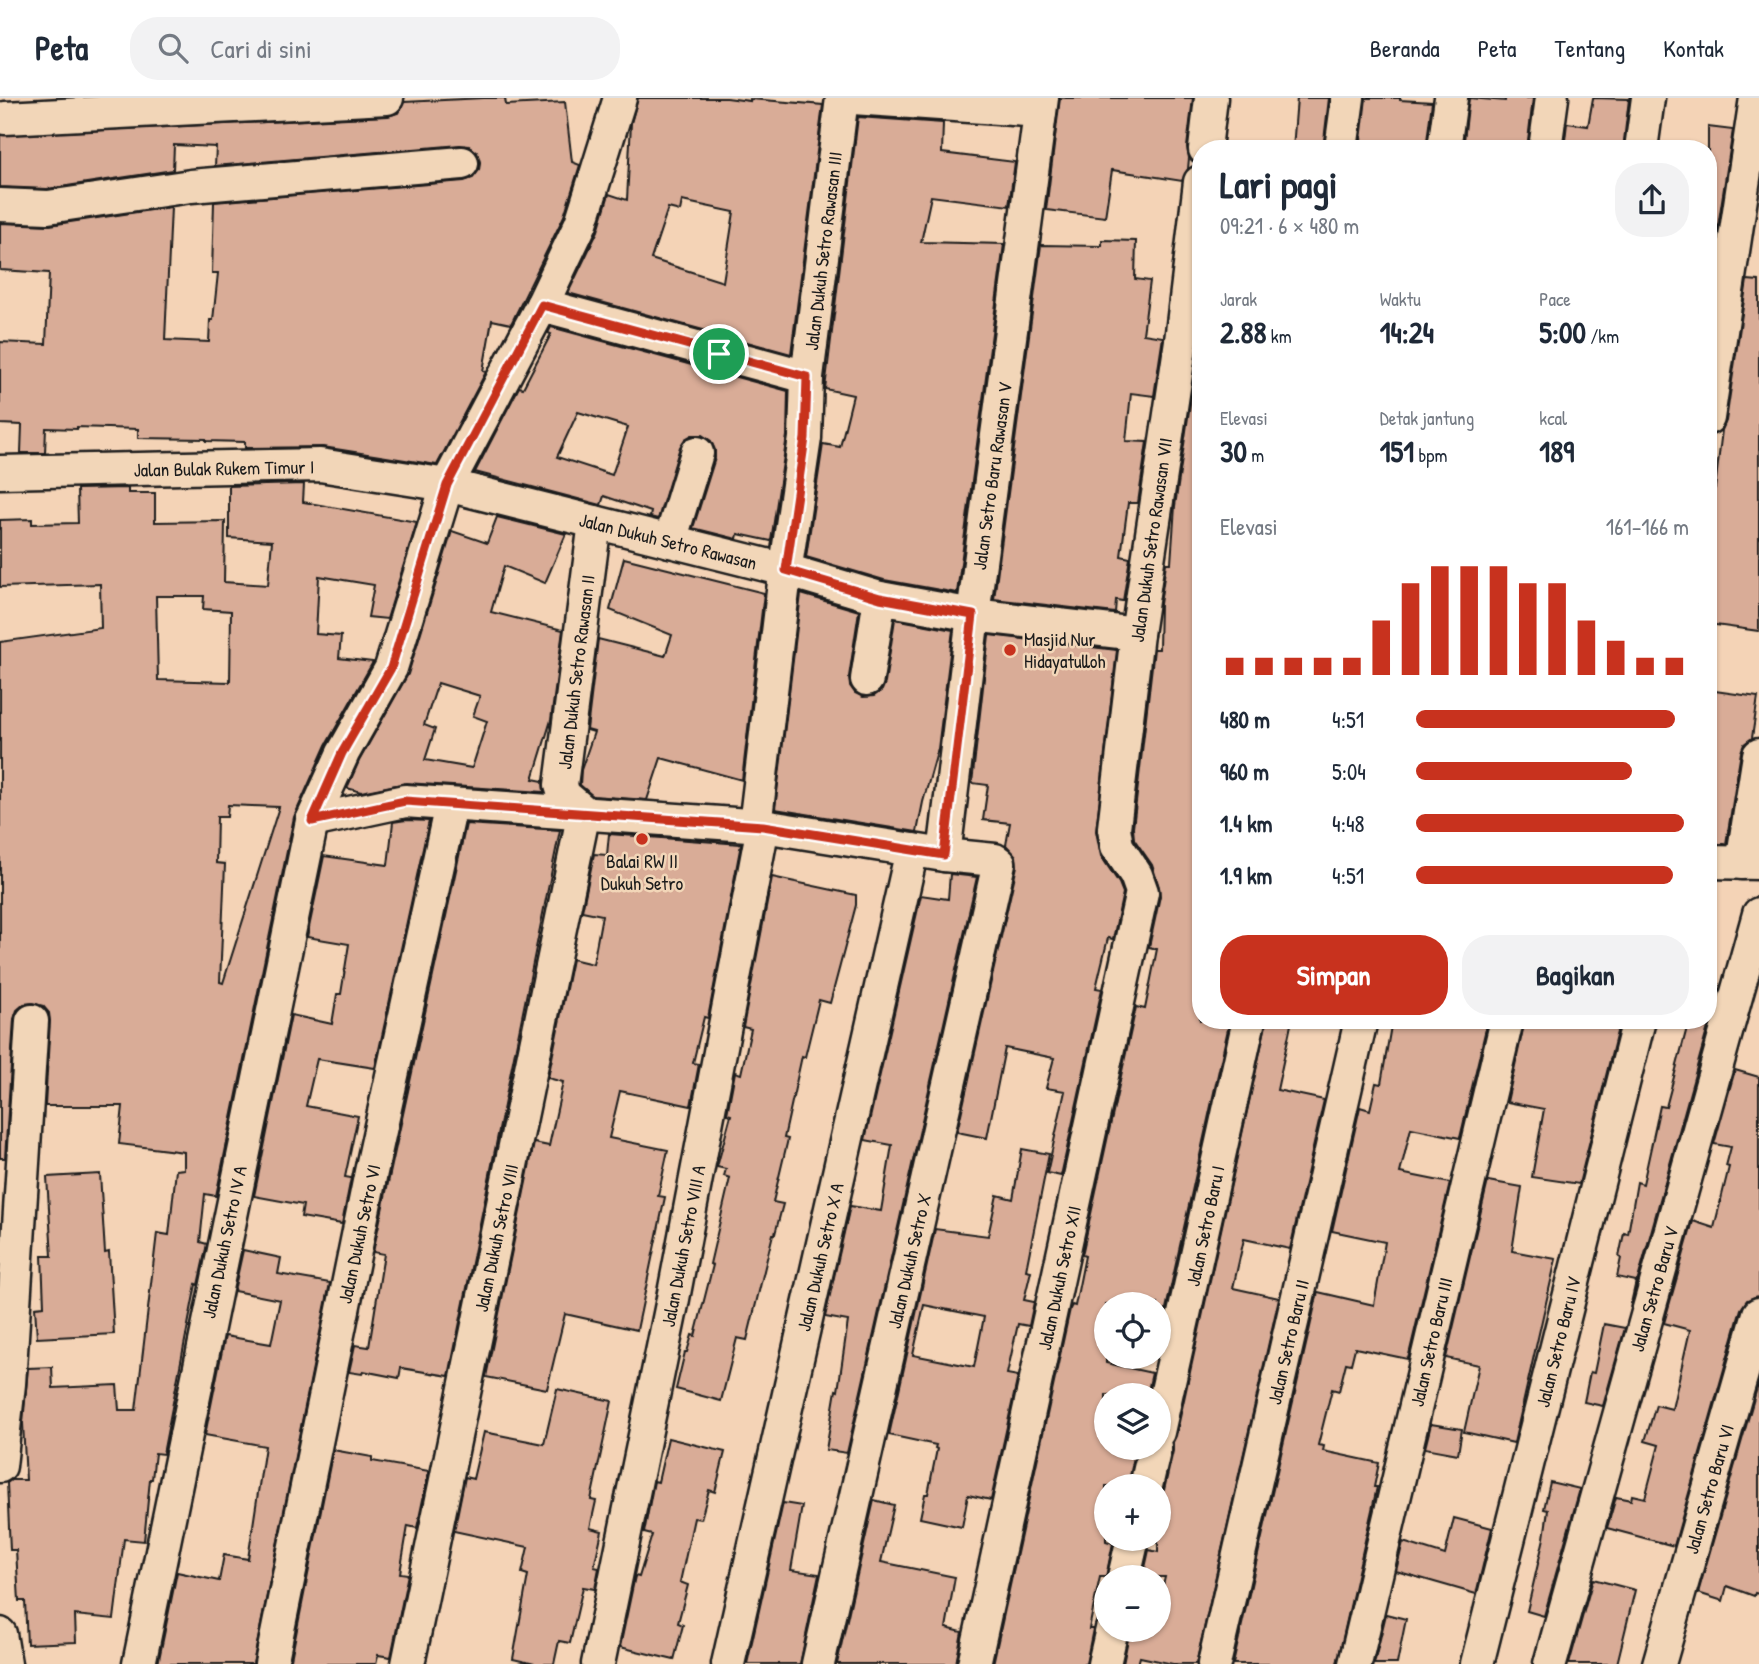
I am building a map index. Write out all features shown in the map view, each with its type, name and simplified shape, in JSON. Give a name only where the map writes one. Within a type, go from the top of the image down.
[{"type":"street","points":[[6,117],[387,98]]},
{"type":"street","name":"Jalan Dukuh Setro IV A","points":[[139,1664],[312,821],[342,753],[391,668],[447,485],[542,305],[580,223],[620,98]]},
{"type":"street","name":"Jalan Dukuh Setro Rawasan III","points":[[759,826],[786,570],[805,438],[807,377],[842,98]]},
{"type":"street","points":[[853,98],[1041,104]]},
{"type":"street","points":[[1206,140],[1211,98]]},
{"type":"street","points":[[1342,140],[1348,98]]},
{"type":"street","points":[[1445,140],[1451,98]]},
{"type":"street","points":[[1546,140],[1552,98]]},
{"type":"street","points":[[1642,140],[1648,98]]},
{"type":"street","points":[[1717,358],[1756,98]]},
{"type":"street","name":"Jalan Setro Baru Rawasan V","points":[[946,841],[973,615],[1041,104]]},
{"type":"street","points":[[0,205],[48,207],[191,186],[462,163]]},
{"type":"street","name":"Jalan Dukuh Setro Rawasan VII","points":[[1142,892],[1136,874],[1117,846],[1114,828],[1137,634],[1181,341],[1192,249]]},
{"type":"street","points":[[542,305],[807,377]]},
{"type":"street","points":[[670,541],[698,453]]},
{"type":"street","name":"Jalan Bulak Rukem Timur I","points":[[0,472],[320,465],[447,485]]},
{"type":"street","name":"Jalan Dukuh Setro Rawasan","points":[[447,485],[786,570],[880,598],[973,615],[1137,634]]},
{"type":"street","name":"Jalan Dukuh Setro Rawasan II","points":[[584,813],[564,795],[561,785],[595,522]]},
{"type":"street","points":[[867,679],[880,598]]},
{"type":"street","points":[[1717,862],[1750,863],[1759,755]]},
{"type":"street","points":[[312,821],[405,801],[759,826],[912,850],[946,841]]},
{"type":"street","name":"Jalan Dukuh Setro VI","points":[[271,1664],[451,805]]},
{"type":"street","name":"Jalan Dukuh Setro VIII","points":[[408,1664],[584,813]]},
{"type":"street","name":"Jalan Dukuh Setro VIII A","points":[[598,1664],[672,1304],[759,826]]},
{"type":"street","name":"Jalan Dukuh Setro X","points":[[818,1664],[999,863],[946,841]]},
{"type":"street","name":"Jalan Dukuh Setro X A","points":[[728,1664],[912,850]]},
{"type":"street","name":"Jalan Dukuh Setro XII","points":[[974,1664],[1142,892]]},
{"type":"street","name":"Jalan Setro Baru V","points":[[1549,1664],[1759,914]]},
{"type":"street","points":[[0,1466],[9,1384],[32,1021]]},
{"type":"street","name":"Jalan Setro Baru I","points":[[1169,1383],[1248,1029]]},
{"type":"street","name":"Jalan Setro Baru II","points":[[1214,1664],[1359,1029]]},
{"type":"street","name":"Jalan Setro Baru III","points":[[1355,1664],[1505,1029]]},
{"type":"street","name":"Jalan Setro Baru IV","points":[[1477,1664],[1637,1029]]},
{"type":"street","name":"Jalan Setro Baru VI","points":[[1659,1664],[1759,1314]]},
{"type":"street","points":[[1104,1664],[1109,1642]]},
{"type":"building","points":[[505,98],[506,105],[565,102],[572,162],[580,165],[564,216],[511,324],[492,320],[483,371],[486,372],[437,465],[323,447],[245,448],[245,442],[138,438],[138,429],[77,427],[46,428],[45,453],[21,453],[22,425],[0,424],[0,342],[46,344],[49,273],[0,270],[0,223],[50,225],[171,207],[165,340],[209,342],[218,273],[212,273],[214,202],[464,181],[473,178],[479,170],[480,162],[477,152],[469,146],[460,145],[215,166],[216,147],[174,145],[173,170],[47,189],[0,187],[0,135],[388,116],[398,113],[404,102]]},
{"type":"building","points":[[638,98],[727,98],[823,105],[791,354],[568,293],[598,231],[609,194],[627,200],[631,123]],"holes":[[[682,201],[734,212],[723,282],[651,259],[668,208],[680,211]]]},
{"type":"building","points":[[1060,98],[1193,98],[1187,147],[1188,169],[1182,181],[1112,170],[1105,217],[1046,210]]},
{"type":"building","points":[[1297,98],[1329,98],[1324,140],[1294,140]]},
{"type":"building","points":[[1366,98],[1432,102],[1427,140],[1361,140]]},
{"type":"building","points":[[1469,98],[1505,101],[1505,98],[1533,98],[1528,140],[1464,140]]},
{"type":"building","points":[[1593,98],[1629,99],[1624,140],[1565,140],[1567,123],[1588,126]]},
{"type":"building","points":[[858,117],[943,123],[942,153],[1015,162],[1009,206],[931,196],[921,242],[1004,244],[957,593],[884,580],[806,557],[823,444],[840,447],[853,395],[825,389]]},
{"type":"building","points":[[1708,127],[1733,130],[1717,233],[1717,140],[1708,140]]},
{"type":"building","points":[[1102,240],[1136,241],[1135,279],[1150,281],[1143,334],[1163,337],[1154,396],[1131,393],[1126,441],[1147,442],[1138,503],[1128,503],[1121,556],[1130,558],[1123,601],[1116,600],[1115,613],[994,599],[1041,245],[1102,246]]},
{"type":"building","points":[[1747,280],[1759,281],[1759,631],[1717,625],[1717,471],[1722,430],[1726,421]]},
{"type":"building","points":[[551,327],[788,391],[787,436],[771,541],[738,534],[737,539],[693,528],[715,458],[711,441],[702,435],[692,435],[685,439],[680,447],[658,519],[650,517],[651,512],[604,496],[601,505],[475,472],[519,387],[523,388],[551,334],[548,333]],"holes":[[[578,412],[628,427],[612,475],[557,457]]]},
{"type":"building","points":[[1192,390],[1192,1029],[1228,1029],[1170,1292],[1094,1292],[1094,1369],[1134,1369],[1152,1373],[1150,1383],[1094,1383],[1094,1460],[1133,1460],[1130,1474],[1094,1474],[1094,1551],[1111,1551],[1108,1565],[1094,1565],[1094,1605],[1089,1629],[1093,1629],[1086,1664],[993,1664],[1070,1309],[1072,1305],[1075,1306],[1085,1256],[1082,1255],[1136,1007],[1145,1009],[1157,949],[1149,947],[1160,896],[1159,887],[1152,865],[1134,839],[1133,828],[1154,649],[1159,649],[1160,604],[1166,563],[1171,563],[1175,506]]},
{"type":"building","points":[[304,484],[303,502],[417,522],[387,619],[368,617],[374,585],[319,576],[316,634],[341,636],[339,658],[373,662],[326,745],[294,817],[216,1196],[205,1194],[200,1242],[207,1244],[198,1285],[196,1284],[163,1454],[155,1453],[144,1541],[124,1539],[114,1619],[75,1615],[76,1642],[27,1644],[25,1601],[19,1601],[16,1550],[10,1550],[7,1483],[11,1480],[26,1480],[23,1423],[28,1368],[52,1367],[53,1388],[117,1385],[119,1410],[136,1410],[157,1233],[169,1235],[176,1170],[184,1169],[184,1152],[119,1144],[123,1106],[45,1106],[49,1013],[43,1006],[32,1003],[24,1004],[17,1010],[14,1019],[5,1158],[0,1158],[0,642],[101,628],[100,584],[0,587],[0,520],[32,519],[32,524],[78,523],[77,489],[128,488],[128,493],[155,493],[155,522],[225,521],[224,582],[268,585],[272,541],[229,538],[229,486]],"holes":[[[156,596],[204,596],[203,609],[231,611],[230,682],[158,680]],[[228,805],[279,807],[223,983],[220,982],[225,864],[216,863],[217,817],[227,817]]]},
{"type":"building","points":[[497,517],[566,534],[545,583],[504,566],[491,612],[563,630],[551,720],[533,779],[543,781],[544,792],[406,783],[361,792],[347,788],[359,761],[408,674],[452,531],[487,543]],"holes":[[[438,683],[480,696],[473,716],[487,721],[472,768],[425,760],[435,729],[424,725]]]},
{"type":"building","points":[[624,558],[764,593],[742,780],[661,758],[647,800],[593,796],[580,785],[581,770],[594,732],[587,730],[598,639],[665,656],[672,635],[610,610]]},
{"type":"building","points":[[801,594],[859,611],[849,677],[850,686],[855,693],[863,697],[874,696],[882,690],[885,683],[895,619],[953,630],[938,749],[917,832],[775,809]]},
{"type":"building","points":[[989,635],[1117,650],[1096,831],[1101,856],[1123,893],[1113,939],[1108,938],[1096,988],[1102,989],[1061,1176],[1047,1173],[1065,1091],[1046,1088],[1054,1058],[1005,1048],[987,1138],[957,1132],[1017,866],[1016,856],[1006,845],[1010,823],[983,820],[988,785],[972,783]]},
{"type":"building","points":[[1717,691],[1758,697],[1752,738],[1744,744],[1741,752],[1726,844],[1717,844]]},
{"type":"building","points":[[429,821],[375,1068],[317,1059],[306,1106],[358,1116],[345,1177],[351,1178],[342,1224],[301,1217],[303,1205],[254,1196],[291,1015],[332,1024],[337,994],[341,994],[349,944],[307,937],[324,856],[388,865],[393,822]]},
{"type":"building","points":[[466,824],[560,830],[449,1376],[401,1368],[399,1378],[363,1371],[362,1374],[349,1372],[355,1345],[369,1347],[384,1254],[373,1252]]},
{"type":"building","points":[[609,834],[741,844],[708,1018],[704,1017],[693,1063],[699,1064],[691,1106],[620,1091],[609,1138],[668,1150],[658,1196],[665,1197],[637,1330],[565,1314],[547,1389],[486,1377],[534,1143],[549,1146],[563,1082],[548,1078],[572,959],[593,964],[602,915],[582,911],[594,854],[607,855]]},
{"type":"building","points":[[950,874],[977,877],[847,1453],[826,1450],[848,1321],[825,1317],[850,1206],[881,1211],[892,1145],[865,1140],[921,895],[948,899]]},
{"type":"building","points":[[772,877],[856,895],[856,905],[830,1003],[819,1000],[805,1057],[802,1056],[784,1138],[788,1139],[773,1202],[783,1204],[747,1340],[737,1338],[721,1401],[676,1389],[685,1352],[692,1335],[695,1336],[713,1265],[710,1264],[730,1178],[724,1176],[726,1169],[717,1167],[731,1115],[727,1114],[735,1072],[741,1074],[751,1029],[743,1027]]},
{"type":"building","points":[[1265,1029],[1290,1029],[1277,1090],[1324,1100],[1290,1249],[1244,1239],[1233,1288],[1279,1298],[1196,1664],[1173,1664],[1140,1657],[1138,1664],[1123,1664],[1127,1642],[1171,1642],[1171,1565],[1146,1565],[1149,1551],[1171,1551],[1171,1474],[1168,1474]]},
{"type":"building","points":[[1390,1029],[1486,1029],[1460,1138],[1411,1128],[1400,1173],[1450,1183],[1408,1359],[1355,1348],[1351,1364],[1346,1363],[1339,1391],[1332,1389],[1318,1445],[1324,1446],[1323,1451],[1379,1463],[1374,1487],[1377,1487],[1337,1664],[1233,1664],[1318,1292],[1374,1305],[1385,1242],[1332,1231],[1360,1107],[1370,1110],[1376,1083],[1381,1084]]},
{"type":"building","points":[[1523,1029],[1618,1029],[1579,1184],[1532,1177],[1544,1109],[1507,1102]]},
{"type":"building","points":[[1687,1029],[1708,1029],[1630,1308],[1636,1281],[1617,1277],[1619,1257],[1624,1233],[1628,1234],[1637,1182],[1643,1184],[1660,1106],[1666,1107]]},
{"type":"building","points":[[1735,1070],[1759,1077],[1759,1296],[1747,1300],[1741,1309],[1674,1546],[1607,1528],[1616,1497],[1631,1500],[1632,1495],[1645,1498],[1659,1445],[1645,1441],[1656,1405],[1672,1409],[1690,1330],[1664,1323],[1693,1221],[1714,1228],[1729,1167],[1726,1166],[1731,1147],[1714,1144]]},
{"type":"building","points":[[1022,1149],[1049,1154],[1026,1270],[1031,1271],[1024,1300],[1034,1302],[1029,1326],[1018,1324],[1007,1374],[1018,1376],[991,1500],[968,1495],[962,1527],[920,1518],[925,1494],[928,1494],[936,1445],[889,1435],[935,1229],[988,1236],[997,1195],[1013,1199]],"holes":[[[924,1305],[984,1317],[974,1367],[913,1355]]]},
{"type":"building","points":[[100,1174],[105,1253],[109,1252],[114,1334],[37,1338],[35,1307],[44,1306],[42,1256],[52,1256],[47,1177]]},
{"type":"building","points":[[1488,1181],[1522,1187],[1512,1251],[1556,1259],[1514,1443],[1464,1432],[1479,1365],[1446,1358]]},
{"type":"building","points":[[243,1250],[281,1258],[278,1274],[330,1283],[253,1664],[158,1664],[177,1572],[219,1581],[224,1555],[248,1559],[265,1446],[205,1435],[225,1336],[271,1344],[280,1300],[234,1291]]},
{"type":"building","points":[[1604,1324],[1625,1328],[1603,1406],[1584,1402],[1590,1372],[1594,1373]]},
{"type":"building","points":[[1759,1381],[1759,1594],[1755,1593],[1754,1596],[1727,1586],[1723,1601],[1698,1593]]},
{"type":"building","points":[[557,1389],[612,1401],[591,1500],[596,1501],[590,1528],[602,1531],[594,1567],[599,1568],[595,1589],[583,1587],[570,1643],[559,1641],[554,1664],[535,1664],[513,1659],[528,1575],[522,1573],[528,1547],[454,1531],[465,1477],[473,1479],[484,1432],[544,1444]]},
{"type":"building","points":[[1431,1424],[1462,1429],[1458,1454],[1425,1448]]},
{"type":"building","points":[[668,1438],[725,1452],[715,1492],[709,1490],[701,1519],[694,1518],[680,1582],[688,1585],[678,1623],[683,1625],[674,1660],[620,1647],[635,1576],[639,1577],[652,1535],[644,1533],[654,1481],[658,1482]]},
{"type":"building","points":[[333,1450],[372,1457],[372,1461],[429,1471],[417,1528],[408,1526],[400,1573],[408,1574],[391,1657],[378,1655],[376,1664],[290,1664]]},
{"type":"building","points":[[1550,1482],[1580,1489],[1544,1616],[1527,1611],[1544,1538],[1548,1510],[1544,1509]]},
{"type":"building","points":[[874,1500],[894,1505],[881,1562],[955,1577],[946,1628],[962,1632],[956,1664],[837,1664]]},
{"type":"building","points":[[783,1503],[802,1506],[791,1570],[819,1574],[800,1664],[747,1664]]},
{"type":"building","points":[[1454,1518],[1492,1528],[1476,1594],[1396,1571],[1403,1542],[1445,1555]]},
{"type":"building","points":[[1593,1579],[1635,1590],[1617,1664],[1569,1664]]},
{"type":"building","points":[[1386,1614],[1406,1619],[1397,1664],[1374,1664]]},
{"type":"place","name":"Masjid Nur Hidayatulloh","points":[[1010,650]]},
{"type":"place","name":"Balai RW II Dukuh Setro","points":[[642,839]]},
{"type":"route","points":[[542,305],[719,354],[807,377],[805,438],[786,570],[880,598],[973,615],[944,855],[763,826],[405,801],[312,821],[342,753],[391,668],[447,485],[542,305]]}]
